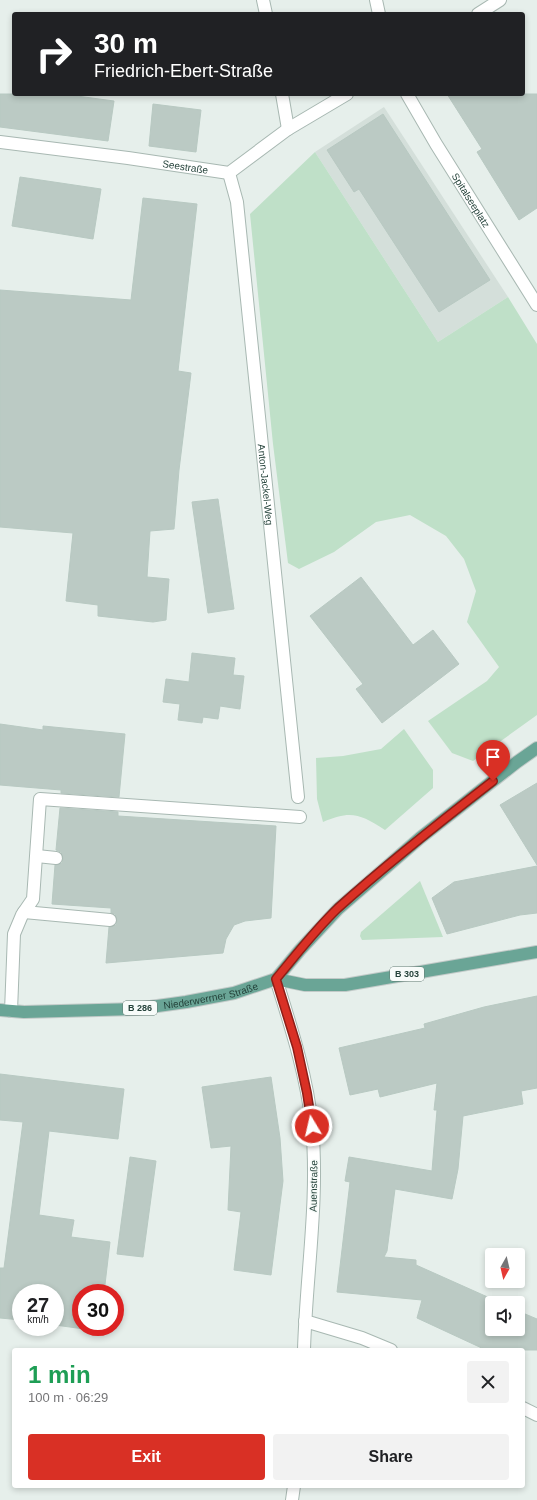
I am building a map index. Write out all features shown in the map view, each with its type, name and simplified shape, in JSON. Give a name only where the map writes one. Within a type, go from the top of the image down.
[{"type":"main road","points":[[276,979],[300,950],[338,909],[420,838],[537,748]]},
{"type":"main road","name":"B 303","points":[[276,979],[305,985],[345,985],[537,952]]},
{"type":"main road","name":"Niederwerrner Straße","points":[[6,1011],[24,1012],[136,1009],[234,993],[276,979]]},
{"type":"street","points":[[263,0],[266,12]]},
{"type":"street","points":[[376,0],[379,12]]},
{"type":"street","points":[[481,12],[500,0]]},
{"type":"street","points":[[282,96],[288,129]]},
{"type":"street","points":[[229,173],[288,129],[344,96]]},
{"type":"street","name":"Spitalseeplatz","points":[[408,96],[436,144],[537,305]]},
{"type":"street","name":"Seestraße","points":[[0,142],[128,158],[229,173]]},
{"type":"street","name":"Anton-Jackel-Weg","points":[[229,173],[237,202],[298,797]]},
{"type":"street","points":[[6,1011],[14,934],[24,912],[34,899],[40,799],[300,817]]},
{"type":"street","points":[[37,856],[56,858]]},
{"type":"street","points":[[24,912],[110,920]]},
{"type":"street","name":"Auenstraße","points":[[276,979],[297,1047],[307,1093],[312,1126],[314,1188],[304,1348]]},
{"type":"street","points":[[305,1321],[362,1338],[386,1348]]},
{"type":"street","points":[[525,1409],[537,1415]]},
{"type":"street","points":[[292,1500],[294,1488]]},
{"type":"shaded area","points":[[384,107],[508,297],[438,342],[315,152]]},
{"type":"green space","points":[[315,152],[438,342],[508,297],[537,344],[537,715],[473,761],[452,753],[428,721],[487,681],[499,667],[467,622],[476,591],[464,559],[446,536],[410,515],[376,522],[334,552],[299,569],[288,563],[273,444],[250,214]]},
{"type":"green space","points":[[404,729],[433,770],[433,788],[385,830],[362,817],[348,815],[323,822],[317,799],[316,758],[343,756],[381,749]]},
{"type":"green space","points":[[420,881],[443,937],[362,940],[360,936],[361,932]]},
{"type":"building","points":[[0,94],[12,94],[12,96],[77,96],[114,101],[108,141],[0,127]]},
{"type":"building","points":[[525,94],[537,94],[537,208],[519,220],[477,152],[482,149],[448,96],[525,96]]},
{"type":"building","points":[[153,104],[201,110],[196,152],[149,146]]},
{"type":"building","points":[[383,114],[490,280],[439,312],[359,189],[354,192],[327,150]]},
{"type":"building","points":[[20,177],[101,189],[93,239],[12,226]]},
{"type":"building","points":[[143,198],[197,204],[178,371],[191,373],[179,470],[174,529],[150,531],[147,577],[169,579],[166,620],[153,622],[98,616],[98,605],[66,601],[73,533],[0,527],[0,290],[131,300]]},
{"type":"building","points":[[218,499],[234,609],[208,613],[192,502]]},
{"type":"building","points":[[361,577],[413,645],[433,630],[459,664],[382,723],[356,689],[363,684],[310,616]]},
{"type":"building","points":[[192,653],[235,658],[233,675],[244,676],[240,709],[220,706],[218,719],[203,717],[202,723],[178,720],[180,704],[163,702],[166,679],[189,682]]},
{"type":"building","points":[[0,724],[43,730],[43,726],[125,734],[119,797],[61,793],[61,790],[0,785]]},
{"type":"building","points":[[537,783],[537,865],[500,805]]},
{"type":"building","points":[[60,808],[118,812],[118,816],[276,826],[271,918],[245,921],[234,925],[226,939],[223,953],[106,963],[109,927],[116,925],[117,920],[115,914],[111,913],[111,908],[52,904],[55,865],[62,863],[63,858],[61,852],[56,850]]},
{"type":"building","points":[[537,866],[537,913],[520,915],[447,934],[432,898],[454,882]]},
{"type":"building","points":[[537,996],[537,1088],[521,1091],[523,1104],[463,1116],[458,1169],[452,1199],[395,1189],[387,1251],[384,1257],[416,1260],[416,1265],[485,1296],[485,1336],[525,1336],[525,1314],[537,1319],[537,1350],[525,1350],[525,1348],[482,1348],[417,1318],[422,1300],[337,1292],[350,1182],[345,1181],[349,1157],[432,1171],[437,1110],[434,1110],[437,1083],[380,1097],[378,1089],[350,1095],[339,1048],[425,1028],[424,1024],[484,1007]]},
{"type":"building","points":[[0,1074],[124,1089],[118,1139],[49,1131],[39,1215],[74,1220],[71,1237],[110,1242],[105,1284],[72,1284],[72,1327],[64,1326],[64,1284],[12,1284],[12,1319],[0,1318],[0,1268],[4,1268],[23,1122],[0,1120]]},
{"type":"building","points":[[271,1077],[280,1138],[283,1181],[271,1275],[234,1270],[241,1212],[228,1210],[231,1146],[211,1148],[202,1087]]},
{"type":"building","points":[[130,1157],[156,1161],[143,1257],[117,1254]]},
{"type":"route","points":[[312,1126],[307,1093],[297,1047],[276,979],[300,950],[338,909],[420,838],[493,781]]}]
